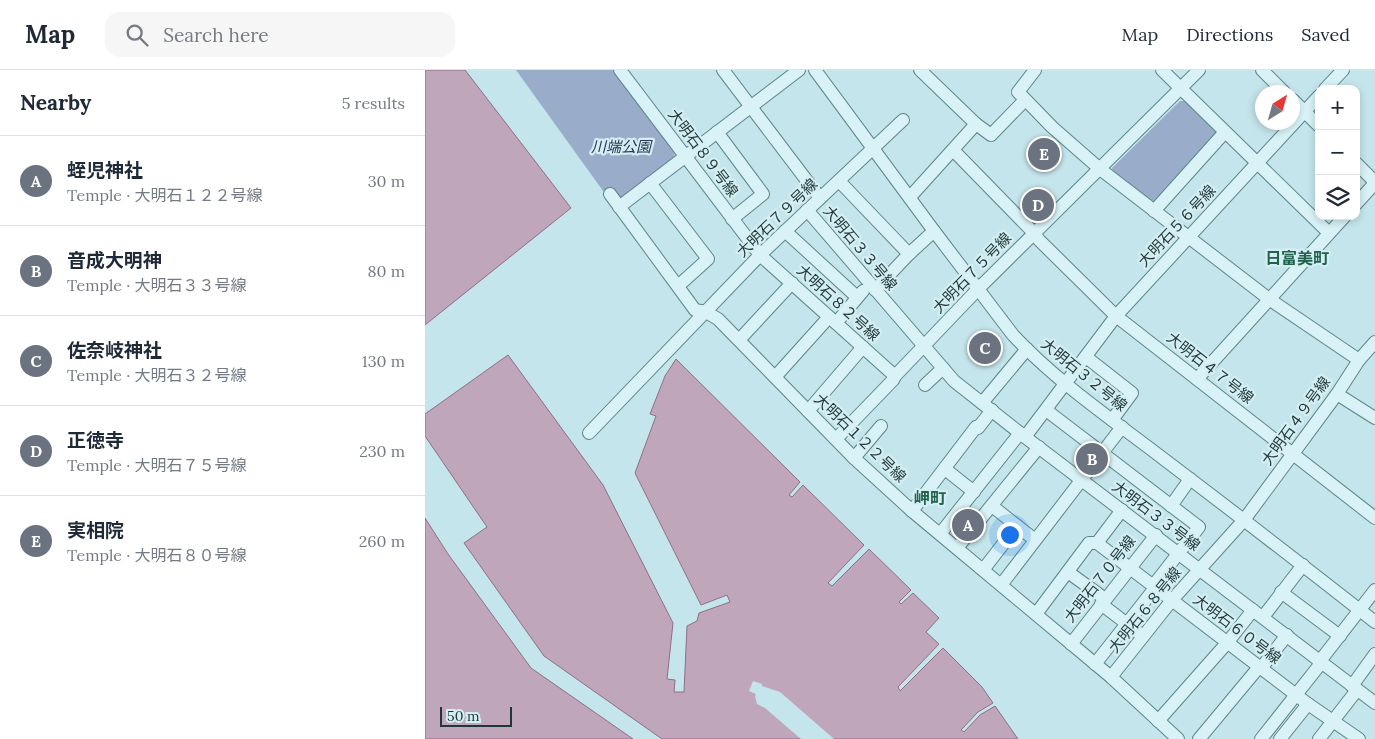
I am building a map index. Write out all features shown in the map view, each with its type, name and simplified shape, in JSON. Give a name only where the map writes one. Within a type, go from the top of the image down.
[{"type":"street","name":"大明石８９号線","points":[[620,70],[760,255]]},
{"type":"street","points":[[723,70],[821,198]]},
{"type":"street","points":[[619,207],[799,70]]},
{"type":"street","name":"大明石３２号線","points":[[815,70],[1013,335],[1027,349],[1065,384],[1375,622]]},
{"type":"street","points":[[920,70],[991,135],[1025,100]]},
{"type":"street","points":[[1035,70],[1018,92],[1052,127],[1100,169],[1269,299],[1359,360]]},
{"type":"street","points":[[1162,70],[1329,233]]},
{"type":"street","name":"大明石７５号線","points":[[836,440],[979,288],[1199,70]]},
{"type":"street","points":[[1262,70],[1277,85]]},
{"type":"street","points":[[1329,85],[1343,70]]},
{"type":"street","name":"大明石５６号線","points":[[940,534],[973,492],[1046,410],[1116,316],[1315,100]]},
{"type":"street","points":[[1300,107],[1315,122]]},
{"type":"street","name":"大明石７９号線","points":[[589,433],[760,255],[903,120]]},
{"type":"street","points":[[910,197],[977,124]]},
{"type":"street","points":[[717,132],[763,194],[732,218]]},
{"type":"street","points":[[1154,211],[1225,132]]},
{"type":"street","name":"大明石４７号線","points":[[953,150],[1039,240],[1116,316],[1375,518]]},
{"type":"street","points":[[1360,168],[1375,183],[1360,200]]},
{"type":"street","points":[[839,181],[909,254]]},
{"type":"street","points":[[650,183],[708,260],[678,286]]},
{"type":"street","name":"大明石１２２号線","points":[[610,194],[695,310],[706,312],[718,319],[854,458],[912,511],[1111,677],[1178,739]]},
{"type":"street","name":"大明石３３号線","points":[[807,210],[954,381],[1375,704]]},
{"type":"street","points":[[1197,379],[1341,220]]},
{"type":"street","points":[[785,231],[857,297]]},
{"type":"street","points":[[775,377],[857,297],[872,287],[934,231]]},
{"type":"street","name":"大明石８２号線","points":[[760,255],[895,376]]},
{"type":"street","points":[[739,340],[791,283]]},
{"type":"street","name":"大明石４９号線","points":[[1244,520],[1337,394],[1359,360],[1375,343]]},
{"type":"street","points":[[808,410],[863,347]]},
{"type":"street","points":[[912,511],[976,427],[978,428],[987,406],[1027,349]]},
{"type":"street","points":[[1001,585],[1102,453],[1132,393],[1086,356]]},
{"type":"street","points":[[925,385],[943,368]]},
{"type":"street","points":[[1337,394],[1375,418]]},
{"type":"street","points":[[1046,410],[1199,527],[1095,664]]},
{"type":"street","points":[[854,458],[881,426]]},
{"type":"street","points":[[957,548],[1039,448]]},
{"type":"street","points":[[945,469],[973,492]]},
{"type":"street","points":[[1171,506],[1191,479]]},
{"type":"street","points":[[991,506],[1035,540]]},
{"type":"street","points":[[1036,614],[1089,543],[1097,543],[1122,510]]},
{"type":"street","name":"大明石６８号線","points":[[1111,677],[1171,600],[1244,520]]},
{"type":"street","points":[[983,570],[1017,526]]},
{"type":"street","name":"大明石７０号線","points":[[1071,644],[1155,535]]},
{"type":"street","name":"大明石６０号線","points":[[1097,543],[1308,704],[1359,739]]},
{"type":"street","points":[[1158,721],[1227,643],[1281,592],[1303,565]]},
{"type":"street","points":[[1068,572],[1143,636]]},
{"type":"street","points":[[1261,739],[1318,667],[1320,661],[1375,590]]},
{"type":"street","points":[[1281,592],[1340,636]]},
{"type":"street","points":[[1199,739],[1259,667],[1262,667],[1287,635]]},
{"type":"street","points":[[1319,739],[1375,654]]},
{"type":"street","points":[[1280,739],[1308,704]]},
{"type":"green space","name":"川端公園","points":[[516,70],[614,70],[673,148],[675,157],[631,192],[611,202]]},
{"type":"green space","points":[[1180,101],[1185,101],[1217,132],[1155,203],[1113,173],[1112,168]]},
{"type":"shaded area","points":[[425,70],[465,70],[571,208],[425,325]]},
{"type":"shaded area","points":[[508,355],[603,485],[673,623],[667,679],[675,680],[674,692],[684,692],[687,626],[697,621],[699,613],[730,602],[727,595],[701,605],[635,473],[656,416],[650,414],[665,376],[676,359],[800,482],[789,495],[792,497],[803,485],[864,545],[828,583],[832,586],[869,549],[911,590],[899,602],[901,604],[913,593],[939,618],[926,632],[939,644],[898,687],[900,691],[943,648],[982,687],[993,703],[978,712],[961,730],[964,732],[980,715],[995,706],[1018,739],[662,739],[544,656],[464,543],[487,527],[425,436],[425,414]]},
{"type":"shaded area","points":[[425,518],[448,554],[531,668],[633,739],[425,739]]},
{"type":"pier","points":[[753,681],[780,692],[834,739],[801,739],[765,708],[757,704],[756,694],[749,691]]},
{"type":"place","name":"実相院","points":[[1044,154]]},
{"type":"place","name":"正徳寺","points":[[1038,205]]},
{"type":"place","name":"佐奈岐神社","points":[[985,348]]},
{"type":"place","name":"音成大明神","points":[[1092,459]]},
{"type":"place","name":"蛭児神社","points":[[968,525]]},
{"type":"district","name":"日富美町","points":[[1297,258]]},
{"type":"district","name":"岬町","points":[[930,498]]}]
